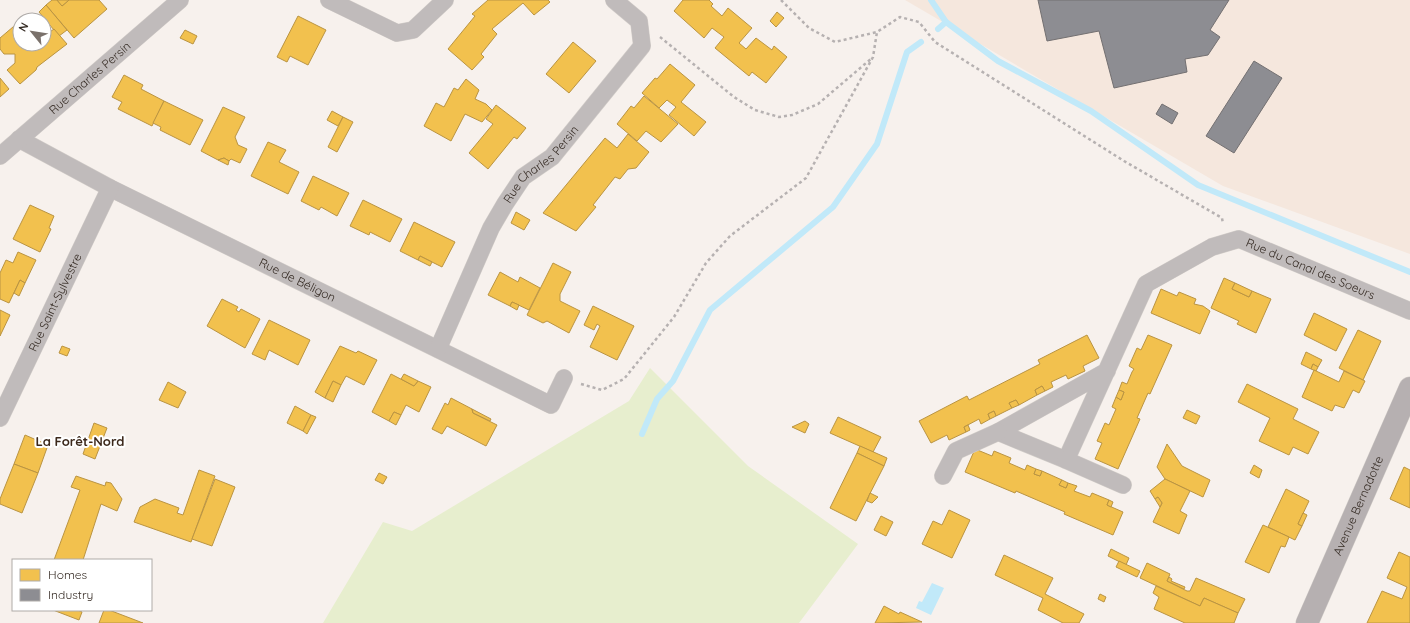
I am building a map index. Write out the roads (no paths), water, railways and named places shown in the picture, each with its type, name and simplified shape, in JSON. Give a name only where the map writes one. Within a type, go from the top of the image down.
[{"type":"street","name":"Rue Charles Persin","points":[[0,156],[180,0]]},
{"type":"street","points":[[329,0],[397,34],[413,30],[445,0]]},
{"type":"street","name":"Rue Charles Persin","points":[[438,349],[491,228],[523,177],[552,157],[642,46],[639,21],[614,0]]},
{"type":"street","name":"Rue de Béligon","points":[[19,139],[110,188],[551,405],[564,378]]},
{"type":"street","name":"Rue Saint-Sylvestre","points":[[0,418],[110,188]]},
{"type":"street","name":"Rue du Canal des Soeurs","points":[[1066,460],[1146,284],[1212,247],[1239,239],[1410,311]]},
{"type":"street","points":[[943,476],[956,451],[998,432],[1107,371]]},
{"type":"street","name":"Avenue Bernadotte","points":[[1307,623],[1410,388]]},
{"type":"street","points":[[998,432],[1123,485]]},
{"type":"water","points":[[932,583],[944,588],[931,615],[916,608],[919,601],[922,602]]},
{"type":"waterway","points":[[931,0],[946,22]]},
{"type":"waterway","points":[[938,29],[946,22],[998,61],[1091,111],[1198,185],[1410,272]]},
{"type":"waterway","points":[[642,434],[657,399],[673,381],[710,310],[833,207],[877,144],[907,52],[921,42]]},
{"type":"district","name":"La Forêt-Nord","points":[[80,441]]}]
